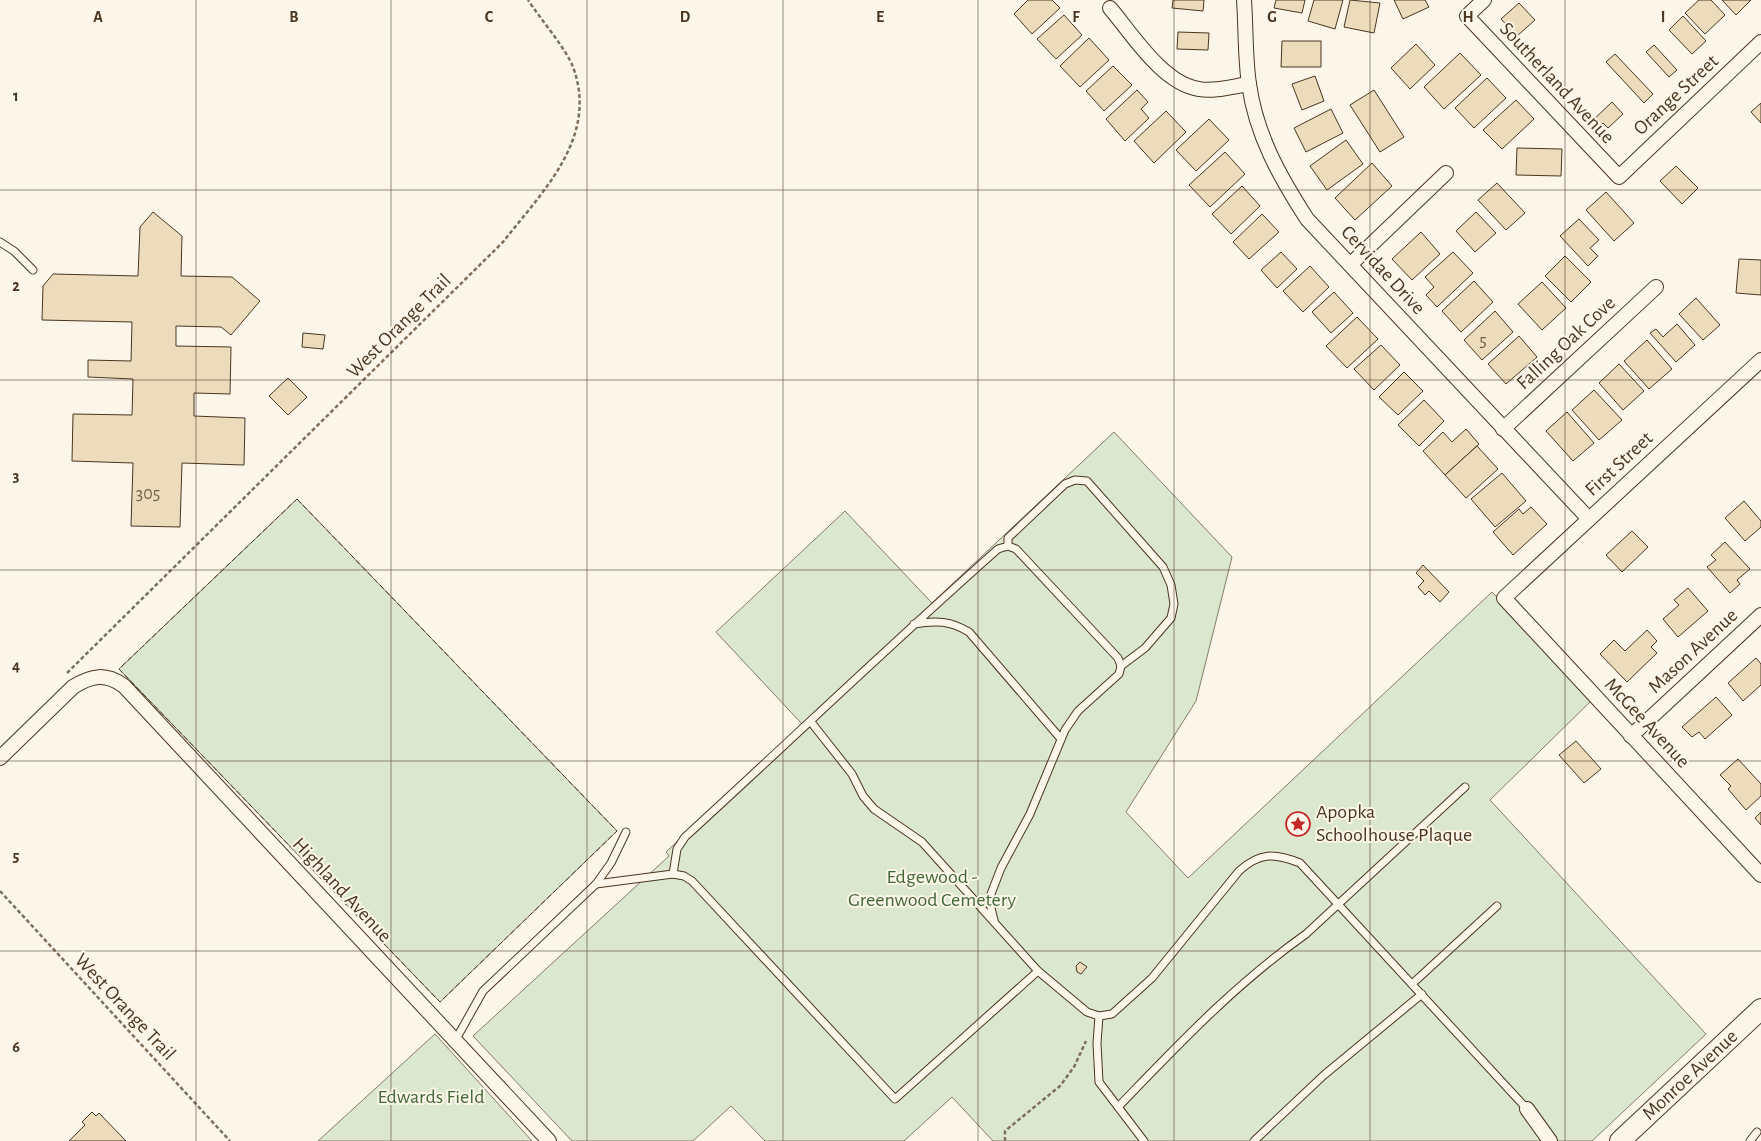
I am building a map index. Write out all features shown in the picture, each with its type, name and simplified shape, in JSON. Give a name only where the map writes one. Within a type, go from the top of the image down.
[{"type":"street","name":"Cervidae Drive","points":[[1244,0],[1249,84],[1263,140],[1279,176],[1307,219],[1589,519]]},
{"type":"street","name":"Southerland Avenue","points":[[1484,0],[1467,16],[1619,177]]},
{"type":"street","points":[[1110,8],[1159,67],[1176,82],[1200,90],[1249,84]]},
{"type":"street","name":"Orange Street","points":[[1619,177],[1761,42]]},
{"type":"street","points":[[1351,264],[1446,173]]},
{"type":"street","name":"Falling Oak Cove","points":[[1503,429],[1656,287]]},
{"type":"street","name":"First Street","points":[[1504,598],[1761,360]]},
{"type":"street","name":"McGee Avenue","points":[[1504,598],[1761,875]]},
{"type":"street","name":"Mason Avenue","points":[[1631,736],[1761,615]]},
{"type":"street","name":"Highland Avenue","points":[[0,758],[73,687],[86,679],[100,675],[113,678],[124,686],[549,1141]]},
{"type":"street","name":"Monroe Avenue","points":[[1625,1139],[1761,1009]]},
{"type":"street","points":[[1527,1109],[1550,1141]]},
{"type":"lane","points":[[0,242],[14,251],[33,270]]},
{"type":"lane","points":[[1008,546],[1008,538],[1065,484],[1075,480],[1088,481],[1163,567],[1172,585],[1174,604],[1171,618],[1145,648],[1121,666]]},
{"type":"lane","points":[[673,874],[677,849],[685,837],[811,722],[914,624],[998,549],[1008,546],[1016,549],[1023,556],[1118,658],[1121,666],[1119,674],[1078,711],[1061,739],[1030,814],[1001,868],[991,894],[991,908],[995,923]]},
{"type":"lane","points":[[914,624],[932,621],[949,622],[970,632],[1061,739]]},
{"type":"lane","points":[[811,722],[852,774],[863,796],[874,809],[922,842],[1038,971],[1087,1012],[1099,1016],[1112,1014],[1152,978],[1239,871],[1250,861],[1267,855],[1287,858],[1300,863],[1527,1109]]},
{"type":"lane","points":[[1118,1107],[1220,1003],[1277,955],[1306,934],[1464,787]]},
{"type":"lane","points":[[455,1041],[483,992],[596,884],[611,863],[626,832]]},
{"type":"lane","points":[[596,884],[673,874],[684,876],[692,881],[894,1099],[1038,971]]},
{"type":"lane","points":[[1412,984],[1497,906]]},
{"type":"lane","points":[[1254,1141],[1324,1075],[1422,994]]},
{"type":"lane","points":[[1099,1016],[1097,1043],[1099,1082],[1144,1141]]},
{"type":"lane","points":[[1750,1141],[1757,1132]]},
{"type":"path","name":"West Orange Trail","points":[[115,627],[504,242],[560,169],[579,124],[581,97],[572,65],[528,0]]},
{"type":"path","name":"West Orange Trail","points":[[0,891],[230,1141]]},
{"type":"path","points":[[1005,1141],[1004,1131],[1060,1086],[1074,1067],[1099,1016]]},
{"type":"green space","name":"Edgewood - Greenwood Cemetery","points":[[1114,432],[1232,557],[1196,701],[1126,812],[1188,878],[1492,592],[1592,700],[1490,800],[1706,1034],[1592,1141],[993,1141],[952,1097],[904,1141],[765,1141],[731,1106],[693,1141],[572,1141],[473,1036],[669,856],[666,852],[802,724],[716,632],[845,511],[932,603]]},
{"type":"green space","points":[[297,499],[617,831],[440,1002],[119,669]]},
{"type":"green space","name":"Edwards Field","points":[[435,1034],[532,1141],[318,1141]]},
{"type":"building","points":[[1028,0],[1052,0],[1060,8],[1032,34],[1014,14]]},
{"type":"building","points":[[1173,0],[1204,0],[1203,11],[1172,8]]},
{"type":"building","points":[[1276,0],[1305,0],[1302,13],[1274,8]]},
{"type":"building","points":[[1314,0],[1343,0],[1335,29],[1308,21]]},
{"type":"building","points":[[1350,0],[1380,3],[1374,33],[1344,27]]},
{"type":"building","points":[[1394,0],[1425,0],[1429,7],[1403,19]]},
{"type":"building","points":[[1699,0],[1711,0],[1725,15],[1705,34],[1685,13]]},
{"type":"building","points":[[1722,0],[1751,0],[1736,15]]},
{"type":"building","points":[[1519,3],[1535,20],[1517,36],[1501,19]]},
{"type":"building","points":[[1064,15],[1082,35],[1056,59],[1037,39]]},
{"type":"building","points":[[1683,16],[1706,41],[1692,54],[1669,30]]},
{"type":"building","points":[[1178,32],[1209,33],[1208,50],[1177,49]]},
{"type":"building","points":[[1089,38],[1109,60],[1080,87],[1060,66]]},
{"type":"building","points":[[1282,41],[1321,41],[1321,67],[1281,67]]},
{"type":"building","points":[[1416,44],[1435,65],[1410,89],[1391,68]]},
{"type":"building","points":[[1654,45],[1677,70],[1669,77],[1646,52]]},
{"type":"building","points":[[1460,53],[1481,75],[1444,109],[1424,87]]},
{"type":"building","points":[[1615,54],[1653,94],[1644,103],[1606,62]]},
{"type":"building","points":[[1113,66],[1132,85],[1104,111],[1086,91]]},
{"type":"building","points":[[1315,76],[1324,101],[1302,110],[1292,84]]},
{"type":"building","points":[[1487,78],[1506,98],[1474,128],[1455,108]]},
{"type":"building","points":[[1137,90],[1148,102],[1141,109],[1149,118],[1125,141],[1106,119]]},
{"type":"building","points":[[1374,90],[1404,137],[1380,152],[1350,105]]},
{"type":"building","points":[[1516,100],[1534,119],[1502,149],[1483,130]]},
{"type":"building","points":[[1612,102],[1623,114],[1608,128],[1603,123],[1595,131],[1589,124]]},
{"type":"building","points":[[1761,103],[1761,123],[1751,112]]},
{"type":"building","points":[[1331,109],[1343,133],[1306,152],[1294,128]]},
{"type":"building","points":[[1166,111],[1186,132],[1154,163],[1134,141]]},
{"type":"building","points":[[1209,119],[1229,140],[1196,171],[1176,150]]},
{"type":"building","points":[[1346,140],[1363,164],[1327,190],[1310,166]]},
{"type":"building","points":[[1517,148],[1562,149],[1561,176],[1516,175]]},
{"type":"building","points":[[1225,152],[1245,174],[1210,207],[1189,185]]},
{"type":"building","points":[[1372,163],[1392,186],[1355,220],[1335,198]]},
{"type":"building","points":[[1676,166],[1698,188],[1682,204],[1660,181]]},
{"type":"building","points":[[1497,183],[1525,213],[1506,230],[1478,200]]},
{"type":"building","points":[[1242,186],[1260,206],[1231,234],[1212,214]]},
{"type":"building","points":[[1606,192],[1634,223],[1614,241],[1586,210]]},
{"type":"building","points":[[153,212],[182,236],[181,276],[232,277],[260,301],[231,335],[221,327],[176,326],[176,346],[231,347],[230,394],[194,393],[194,416],[245,418],[244,465],[182,463],[180,527],[131,526],[133,463],[72,461],[73,414],[132,415],[133,379],[88,377],[88,360],[131,361],[132,322],[42,320],[43,286],[53,274],[138,276],[140,227]]},
{"type":"building","points":[[1476,212],[1496,233],[1475,252],[1456,231]]},
{"type":"building","points":[[1262,214],[1279,232],[1249,259],[1233,242]]},
{"type":"building","points":[[1579,219],[1599,240],[1590,248],[1598,256],[1588,266],[1560,236]]},
{"type":"building","points":[[1421,232],[1440,254],[1412,280],[1392,259]]},
{"type":"building","points":[[1281,252],[1297,269],[1277,288],[1261,270]]},
{"type":"building","points":[[1453,252],[1473,273],[1437,307],[1426,295],[1434,287],[1425,277]]},
{"type":"building","points":[[1565,256],[1591,282],[1571,302],[1545,276]]},
{"type":"building","points":[[1739,259],[1761,260],[1761,295],[1736,293]]},
{"type":"building","points":[[1310,266],[1329,287],[1303,312],[1283,291]]},
{"type":"building","points":[[1474,281],[1493,302],[1461,332],[1442,311]]},
{"type":"building","points":[[1542,282],[1566,308],[1542,330],[1518,304]]},
{"type":"building","points":[[1334,292],[1353,313],[1331,333],[1312,312]]},
{"type":"building","points":[[1696,298],[1720,325],[1703,340],[1679,314]]},
{"type":"building","points":[[1495,311],[1513,332],[1482,360],[1464,340]]},
{"type":"building","points":[[1357,317],[1378,339],[1347,368],[1326,346]]},
{"type":"building","points":[[1677,324],[1695,345],[1676,362],[1650,333],[1656,329],[1663,337]]},
{"type":"building","points":[[303,333],[325,335],[323,349],[302,347]]},
{"type":"building","points":[[1519,336],[1537,357],[1506,384],[1488,364]]},
{"type":"building","points":[[1647,340],[1672,369],[1649,389],[1624,361]]},
{"type":"building","points":[[1381,345],[1400,365],[1374,390],[1354,369]]},
{"type":"building","points":[[1619,364],[1644,391],[1623,410],[1599,383]]},
{"type":"building","points":[[1404,372],[1423,391],[1398,415],[1379,397]]},
{"type":"building","points":[[288,378],[307,397],[288,415],[269,396]]},
{"type":"building","points":[[1594,390],[1622,420],[1599,440],[1572,410]]},
{"type":"building","points":[[1424,400],[1444,421],[1419,446],[1398,425]]},
{"type":"building","points":[[1567,412],[1594,443],[1573,461],[1546,431]]},
{"type":"building","points":[[1466,429],[1479,444],[1445,475],[1423,451],[1443,432],[1452,442]]},
{"type":"building","points":[[1477,446],[1498,469],[1466,498],[1445,475]]},
{"type":"building","points":[[1502,473],[1526,501],[1495,527],[1471,499]]},
{"type":"building","points":[[1744,501],[1761,521],[1761,527],[1745,541],[1725,518]]},
{"type":"building","points":[[1531,507],[1547,524],[1513,555],[1493,532],[1519,509],[1523,514]]},
{"type":"building","points":[[1632,531],[1648,547],[1622,572],[1606,555]]},
{"type":"building","points":[[1725,542],[1750,569],[1737,580],[1740,584],[1730,593],[1707,567],[1716,560],[1711,555]]},
{"type":"building","points":[[1423,565],[1449,592],[1440,602],[1429,591],[1425,595],[1418,587],[1424,581],[1416,573]]},
{"type":"building","points":[[1688,588],[1708,611],[1678,637],[1663,619],[1679,605],[1674,600]]},
{"type":"building","points":[[1647,630],[1657,641],[1651,647],[1657,653],[1627,682],[1600,654],[1614,640],[1625,651]]},
{"type":"building","points":[[1756,658],[1761,664],[1761,685],[1743,701],[1728,683]]},
{"type":"building","points":[[1716,697],[1732,715],[1705,739],[1699,732],[1692,737],[1682,727]]},
{"type":"building","points":[[1576,741],[1601,769],[1584,783],[1559,755]]},
{"type":"building","points":[[1738,759],[1761,784],[1761,796],[1746,810],[1728,789],[1731,786],[1720,775]]},
{"type":"building","points":[[1761,812],[1761,825],[1755,818]]},
{"type":"building","points":[[1080,962],[1087,967],[1081,974],[1077,972],[1076,966]]},
{"type":"building","points":[[92,1112],[96,1116],[99,1113],[126,1141],[69,1141],[85,1125],[82,1122]]},
{"type":"fence","points":[[297,499],[617,831],[440,1002],[119,669],[297,499]]},
{"type":"place","name":"Apopka Schoolhouse Plaque","points":[[1298,824]]}]
